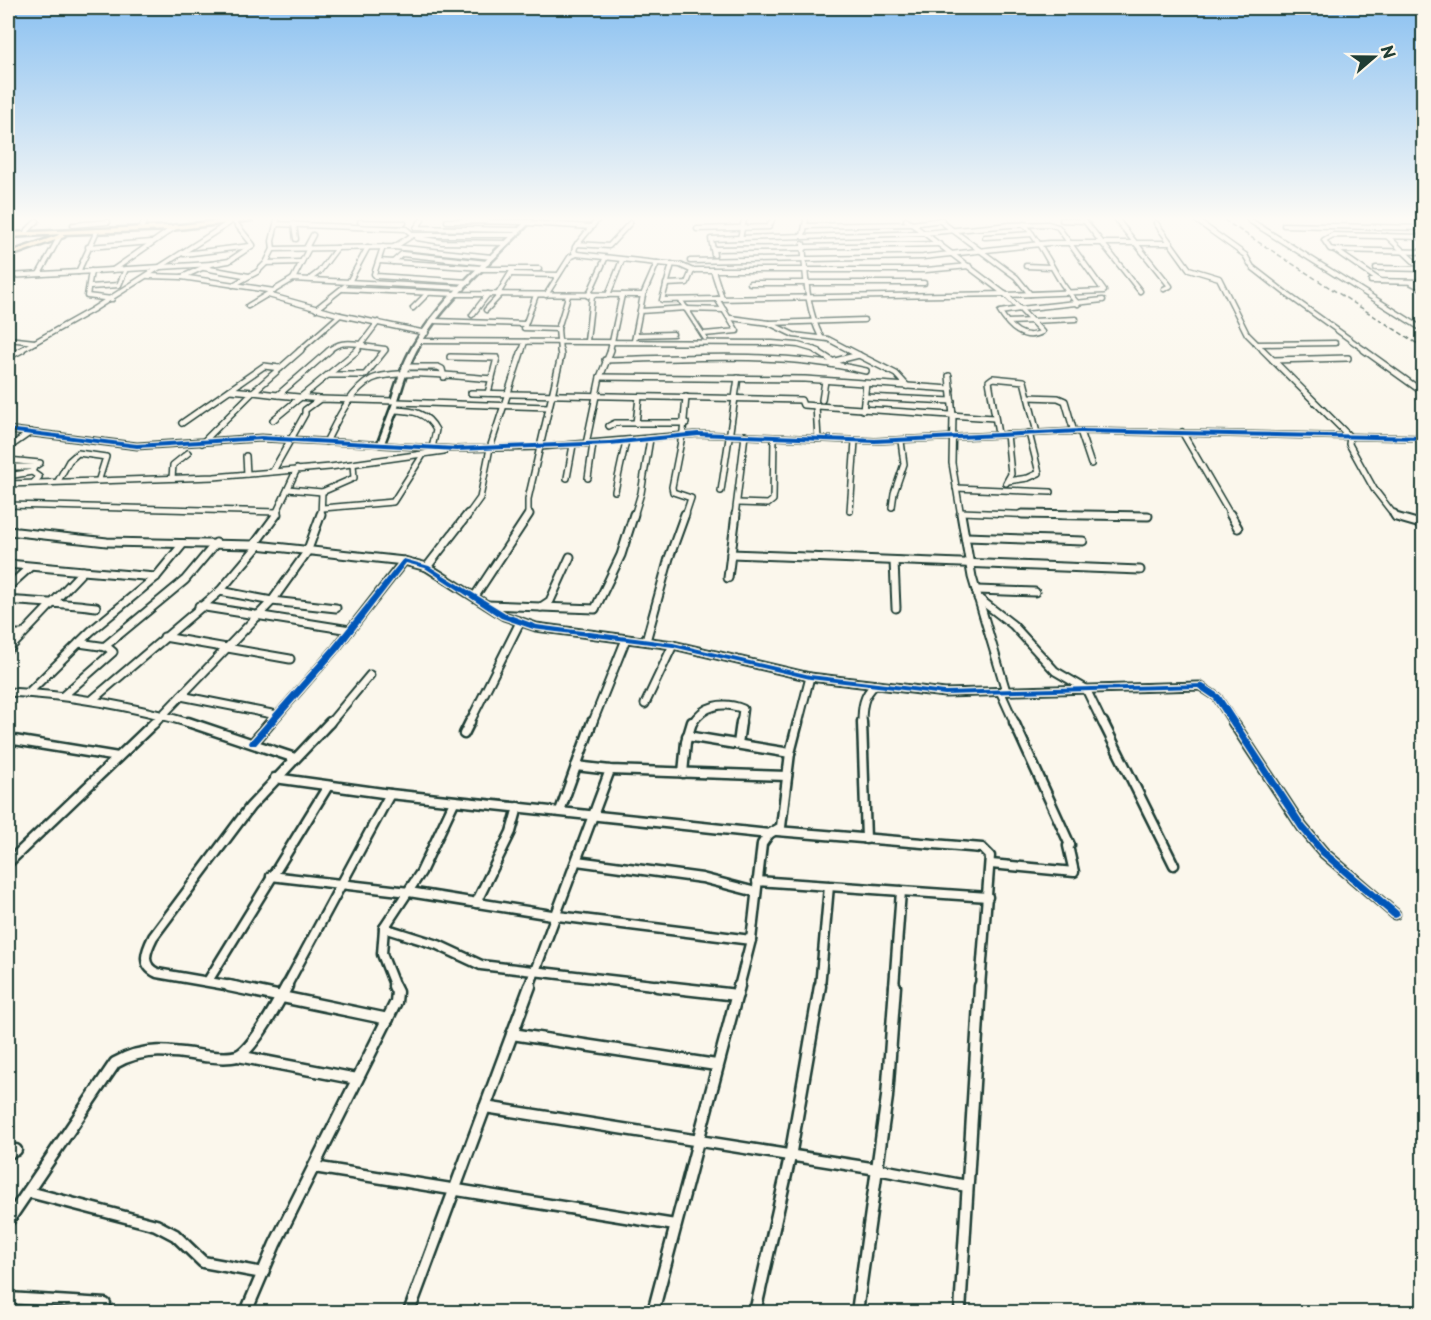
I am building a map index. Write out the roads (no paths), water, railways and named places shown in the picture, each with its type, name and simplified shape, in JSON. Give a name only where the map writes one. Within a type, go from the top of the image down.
[{"type":"street","points":[[90,282],[87,296],[112,299]]},
{"type":"street","points":[[90,287],[119,285],[120,282]]},
{"type":"street","points":[[8,357],[112,299],[138,282]]},
{"type":"street","points":[[211,282],[273,291]]},
{"type":"street","points":[[232,285],[238,282]]},
{"type":"street","points":[[248,306],[289,282]]},
{"type":"street","points":[[345,282],[463,288]]},
{"type":"street","points":[[316,309],[349,282]]},
{"type":"street","points":[[381,445],[405,367],[419,341],[469,282]]},
{"type":"street","points":[[486,310],[506,282]]},
{"type":"street","points":[[546,295],[554,282]]},
{"type":"street","points":[[587,340],[590,296],[596,282]]},
{"type":"street","points":[[608,295],[613,282]]},
{"type":"street","points":[[634,341],[643,295],[649,282]]},
{"type":"street","points":[[688,282],[666,284],[662,300],[1104,291],[1097,282]]},
{"type":"street","points":[[704,334],[737,331],[724,310],[716,282]]},
{"type":"street","points":[[989,282],[1021,309],[1042,333],[1021,335],[1000,312],[1021,309],[1078,304],[1103,300]]},
{"type":"street","points":[[1020,282],[1030,294]]},
{"type":"street","points":[[1060,282],[1078,304]]},
{"type":"street","points":[[1133,282],[1140,291]]},
{"type":"street","points":[[1164,289],[1170,286],[1167,282]]},
{"type":"street","points":[[1221,282],[1230,298],[1235,315],[1257,344],[1350,437]]},
{"type":"street","points":[[1270,282],[1424,393]]},
{"type":"street","points":[[1347,282],[1424,330]]},
{"type":"street","points":[[1398,282],[1422,282]]},
{"type":"street","points":[[1410,282],[1424,289]]},
{"type":"street","points":[[750,283],[924,283]]},
{"type":"street","points":[[806,283],[813,321],[821,337]]},
{"type":"street","points":[[343,289],[458,294],[643,295]]},
{"type":"street","points":[[414,308],[428,293]]},
{"type":"street","points":[[472,315],[488,294]]},
{"type":"street","points":[[268,295],[340,315],[426,333]]},
{"type":"street","points":[[536,295],[524,328],[526,330],[558,329]]},
{"type":"street","points":[[588,478],[595,396],[605,360],[614,341],[622,295]]},
{"type":"street","points":[[475,596],[530,513],[528,499],[561,356],[557,342],[558,329],[568,296]]},
{"type":"street","points":[[681,301],[708,343]]},
{"type":"street","points":[[640,310],[686,308],[724,310]]},
{"type":"street","points":[[202,443],[253,392],[340,315]]},
{"type":"street","points":[[731,318],[764,323],[864,320]]},
{"type":"street","points":[[1008,322],[1076,319]]},
{"type":"street","points":[[435,321],[525,324]]},
{"type":"street","points":[[273,420],[363,345],[378,322]]},
{"type":"street","points":[[764,323],[794,335],[821,337],[896,374],[907,386]]},
{"type":"street","points":[[636,335],[672,334]]},
{"type":"street","points":[[8,339],[35,342]]},
{"type":"street","points":[[419,341],[557,342],[587,340],[786,344],[819,351],[836,362],[859,355]]},
{"type":"street","points":[[454,341],[448,358],[497,359],[488,393]]},
{"type":"street","points":[[485,341],[486,357]]},
{"type":"street","points":[[278,394],[336,344],[343,342],[385,349],[365,375],[328,375]]},
{"type":"street","points":[[427,567],[480,498],[490,448],[525,342]]},
{"type":"street","points":[[1257,344],[1335,343]]},
{"type":"street","points":[[605,360],[739,357],[836,362],[866,371]]},
{"type":"street","points":[[1273,360],[1348,358]]},
{"type":"street","points":[[182,423],[264,366],[280,368]]},
{"type":"street","points":[[405,367],[438,367],[442,369],[444,377]]},
{"type":"street","points":[[326,442],[345,406],[372,380],[403,376],[492,379]]},
{"type":"street","points":[[600,376],[825,381],[951,389]]},
{"type":"street","points":[[949,376],[953,416],[952,463],[978,598],[1003,692],[1070,845],[1068,846],[1074,872],[991,864]]},
{"type":"street","points":[[721,491],[738,378]]},
{"type":"street","points":[[998,434],[990,379],[1023,380],[1037,433]]},
{"type":"street","points":[[822,400],[825,381]]},
{"type":"street","points":[[863,410],[866,384]]},
{"type":"street","points":[[230,390],[350,401],[549,407]]},
{"type":"street","points":[[471,393],[801,400],[803,405],[994,418]]},
{"type":"street","points":[[636,423],[639,397]]},
{"type":"street","points":[[646,641],[669,558],[691,498],[677,495],[673,492],[672,487],[680,436],[686,423],[686,397]]},
{"type":"street","points":[[866,397],[952,400]]},
{"type":"street","points":[[1028,397],[1058,398],[1065,401],[1091,464]]},
{"type":"street","points":[[273,471],[305,414],[305,410],[320,399]]},
{"type":"street","points":[[816,406],[818,439]]},
{"type":"street","points":[[393,410],[421,411],[426,415],[436,430],[432,448]]},
{"type":"street","points":[[609,426],[615,423],[686,423]]},
{"type":"street","points":[[8,430],[137,446],[261,438],[456,449],[540,447],[680,436],[728,435],[855,441],[901,441],[998,434],[1077,432],[1182,432],[1424,438]]},
{"type":"street","points":[[8,448],[31,432]]},
{"type":"street","points":[[1182,432],[1238,528]]},
{"type":"street","points":[[1008,481],[1028,478],[1039,473],[1029,433]]},
{"type":"street","points":[[1001,490],[1008,481],[1011,466],[1007,434]]},
{"type":"street","points":[[728,578],[744,435]]},
{"type":"street","points":[[738,503],[771,502],[774,437]]},
{"type":"street","points":[[1350,437],[1349,444],[1374,489],[1396,517],[1424,525]]},
{"type":"street","points":[[485,605],[595,609],[621,555],[641,493],[650,439]]},
{"type":"street","points":[[615,491],[626,441]]},
{"type":"street","points":[[849,511],[855,441]]},
{"type":"street","points":[[892,507],[897,482],[904,464],[901,441]]},
{"type":"street","points":[[567,478],[573,445]]},
{"type":"street","points":[[8,484],[247,474],[353,464],[456,449]]},
{"type":"street","points":[[58,481],[69,461],[78,453],[106,457],[99,479]]},
{"type":"street","points":[[172,478],[173,465],[188,453]]},
{"type":"street","points":[[323,508],[393,502],[423,455]]},
{"type":"street","points":[[246,456],[247,474]]},
{"type":"street","points":[[8,460],[40,463],[33,469],[8,476]]},
{"type":"street","points":[[288,489],[322,492],[354,478],[353,464]]},
{"type":"street","points":[[8,467],[33,469],[39,477],[33,482]]},
{"type":"street","points":[[92,700],[220,591],[257,545],[278,512],[297,469]]},
{"type":"street","points":[[956,488],[1051,492]]},
{"type":"street","points":[[8,863],[164,714],[272,601],[307,552],[323,508],[322,492]]},
{"type":"street","points":[[8,505],[278,512]]},
{"type":"street","points":[[961,512],[1148,516]]},
{"type":"street","points":[[8,531],[107,542],[257,545],[404,561],[427,567],[504,616],[536,627],[673,645],[810,677],[945,693],[1200,686],[1217,698],[1302,827],[1324,853],[1395,914]]},
{"type":"street","points":[[966,537],[1083,541]]},
{"type":"street","points":[[104,646],[185,580],[216,543]]},
{"type":"street","points":[[28,693],[79,643],[156,577],[183,544]]},
{"type":"street","points":[[731,554],[1140,570]]},
{"type":"street","points":[[541,607],[552,597],[570,556]]},
{"type":"street","points":[[253,743],[350,630],[404,561]]},
{"type":"street","points":[[894,561],[896,608]]},
{"type":"street","points":[[8,564],[156,577]]},
{"type":"street","points":[[8,587],[30,567]]},
{"type":"street","points":[[8,650],[83,571]]},
{"type":"street","points":[[977,590],[1035,592]]},
{"type":"street","points":[[220,591],[272,601],[336,608]]},
{"type":"street","points":[[978,598],[1013,625],[1055,671],[1086,688],[1174,865]]},
{"type":"street","points":[[8,600],[50,604],[62,602],[96,607]]},
{"type":"street","points":[[200,606],[257,617],[350,630]]},
{"type":"street","points":[[464,734],[520,622]]},
{"type":"street","points":[[8,634],[21,634]]},
{"type":"street","points":[[164,637],[290,658]]},
{"type":"street","points":[[560,812],[626,639]]},
{"type":"street","points":[[63,696],[113,652],[112,649],[104,646],[79,643]]},
{"type":"street","points":[[645,704],[673,645]]},
{"type":"street","points":[[370,675],[320,734],[275,778],[228,837],[146,950],[144,960],[149,969],[388,1019]]},
{"type":"street","points":[[653,1312],[716,1065],[751,940],[762,844],[782,822],[790,753],[810,677]]},
{"type":"street","points":[[866,839],[862,710],[867,692],[875,685]]},
{"type":"street","points":[[8,692],[92,700],[164,714],[296,758]]},
{"type":"street","points":[[181,696],[277,715]]},
{"type":"street","points":[[683,773],[687,736],[696,713],[702,709],[719,705],[740,707],[744,712],[738,744]]},
{"type":"street","points":[[687,736],[790,753]]},
{"type":"street","points":[[8,739],[118,758]]},
{"type":"street","points":[[576,766],[610,770],[787,776]]},
{"type":"street","points":[[409,1312],[534,973],[558,916],[610,770]]},
{"type":"street","points":[[275,778],[454,802],[773,832],[982,848],[990,856],[991,864],[971,1107],[960,1312]]},
{"type":"street","points":[[208,981],[328,786]]},
{"type":"street","points":[[238,1056],[249,1046],[282,995],[390,794]]},
{"type":"street","points":[[246,1312],[314,1167],[396,1002],[397,992],[382,954],[384,928],[421,872],[454,802]]},
{"type":"street","points":[[476,903],[512,832],[518,807]]},
{"type":"street","points":[[577,861],[702,878],[756,892]]},
{"type":"street","points":[[271,876],[408,892],[558,916],[751,940]]},
{"type":"street","points":[[757,881],[988,897]]},
{"type":"street","points":[[755,1312],[790,1157],[819,998],[829,886]]},
{"type":"street","points":[[857,1312],[887,1097],[901,891]]},
{"type":"street","points":[[384,928],[413,935],[441,946],[461,959],[481,965],[737,995]]},
{"type":"street","points":[[512,1034],[716,1065]]},
{"type":"street","points":[[8,1221],[102,1080],[115,1063],[128,1054],[163,1049],[204,1056],[238,1056],[357,1079]]},
{"type":"street","points":[[485,1107],[877,1169],[967,1186]]},
{"type":"street","points":[[314,1167],[675,1225]]},
{"type":"street","points":[[29,1192],[156,1225],[175,1235],[204,1262],[263,1273]]},
{"type":"street","points":[[8,1298],[105,1304]]},
{"type":"railway","points":[[1320,282],[1424,348]]}]
